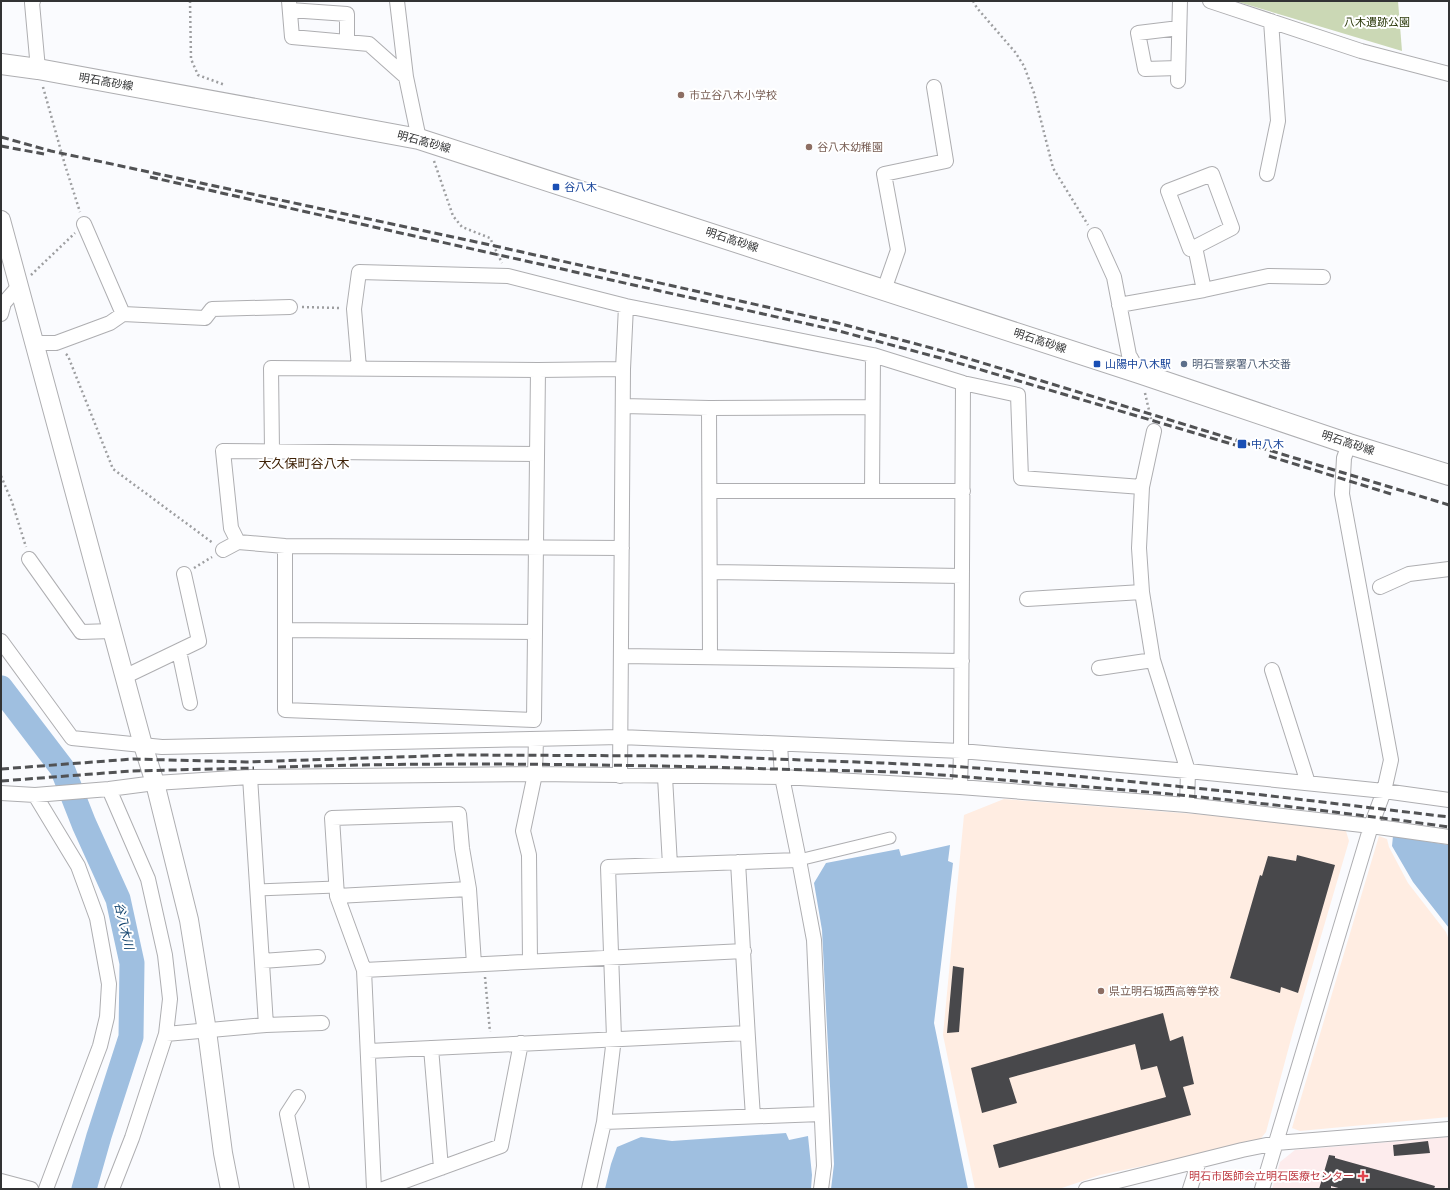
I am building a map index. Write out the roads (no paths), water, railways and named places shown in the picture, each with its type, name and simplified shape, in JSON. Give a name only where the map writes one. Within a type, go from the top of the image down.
[{"type":"main road","name":"明石高砂線","points":[[1,64],[38,69],[419,139],[1139,373],[1349,444],[1449,475]]},
{"type":"street","points":[[33,1],[38,69]]},
{"type":"street","points":[[397,1],[406,77],[419,139]]},
{"type":"street","points":[[1179,28],[1138,33],[1145,69],[1178,74],[1180,1]]},
{"type":"street","points":[[1210,1],[1361,51],[1449,74]]},
{"type":"street","points":[[347,42],[347,14],[289,6],[292,37],[347,42],[369,44],[406,77]]},
{"type":"street","points":[[1267,174],[1278,121],[1271,21]]},
{"type":"street","points":[[884,290],[898,250],[884,174],[946,161],[934,87]]},
{"type":"street","points":[[1212,174],[1232,228],[1195,247],[1190,249],[1168,190],[1212,174]]},
{"type":"street","points":[[1,220],[124,677],[155,782],[189,920],[207,1031],[223,1153],[230,1189]]},
{"type":"street","points":[[84,224],[123,314]]},
{"type":"street","points":[[1095,235],[1114,277],[1129,355],[1139,373]]},
{"type":"street","points":[[1195,247],[1204,290]]},
{"type":"street","points":[[359,368],[354,309],[359,272],[508,276],[626,306],[873,355],[964,383],[1018,395],[1021,478],[1142,487]]},
{"type":"street","points":[[1119,305],[1204,290],[1268,276],[1324,277]]},
{"type":"street","points":[[2,303],[18,287]]},
{"type":"street","points":[[620,776],[623,369],[626,306]]},
{"type":"street","points":[[33,343],[56,343],[110,323],[123,314],[205,318],[212,309],[290,307]]},
{"type":"street","points":[[872,491],[873,355]]},
{"type":"street","points":[[272,451],[272,368],[538,370],[623,369]]},
{"type":"street","points":[[285,546],[285,710],[534,720],[538,370]]},
{"type":"street","points":[[960,787],[964,383]]},
{"type":"street","points":[[623,406],[709,408],[872,407]]},
{"type":"street","points":[[709,408],[710,657]]},
{"type":"street","points":[[1154,431],[1142,487],[1139,548],[1142,592],[1153,660],[1188,771],[1187,805]]},
{"type":"street","points":[[1262,1189],[1371,826],[1384,791],[1391,760],[1342,494],[1344,458],[1349,444]]},
{"type":"street","points":[[238,542],[232,528],[223,451],[537,454]]},
{"type":"street","points":[[710,491],[963,491]]},
{"type":"street","points":[[223,550],[238,542],[285,546],[622,548]]},
{"type":"street","points":[[29,559],[81,632],[112,631]]},
{"type":"street","points":[[1380,586],[1409,574],[1449,568]]},
{"type":"street","points":[[710,572],[962,576]]},
{"type":"street","points":[[124,677],[199,641],[184,574]]},
{"type":"street","points":[[1027,599],[1142,592]]},
{"type":"street","points":[[285,630],[535,632]]},
{"type":"street","points":[[1,642],[72,738],[143,745],[170,746],[620,737],[961,751],[1308,783],[1449,800]]},
{"type":"street","points":[[179,651],[190,703]]},
{"type":"street","points":[[621,656],[962,661]]},
{"type":"street","points":[[1099,668],[1153,660]]},
{"type":"street","points":[[1272,670],[1308,783]]},
{"type":"street","points":[[530,962],[529,855],[523,831],[536,774],[536,739]]},
{"type":"street","points":[[780,744],[782,778],[814,940],[824,1166],[821,1189]]},
{"type":"street","points":[[1,793],[36,794],[109,789],[155,782],[250,777],[536,774],[782,778],[960,787],[1187,805],[1371,826],[1449,837]]},
{"type":"street","points":[[665,776],[670,865]]},
{"type":"street","points":[[250,777],[266,1025]]},
{"type":"street","points":[[109,789],[148,879],[165,955],[170,999],[166,1034],[132,1138],[112,1189]]},
{"type":"street","points":[[36,794],[78,866],[97,918],[109,984],[107,1017],[100,1046],[46,1189]]},
{"type":"street","points":[[374,1189],[369,1051],[364,970],[336,892],[332,818],[459,814],[462,848],[479,964]]},
{"type":"street","points":[[588,1189],[604,1122],[614,1038],[608,867],[799,860],[890,838]]},
{"type":"street","points":[[738,862],[753,1116]]},
{"type":"street","points":[[257,890],[336,892],[469,889]]},
{"type":"street","points":[[364,970],[744,951]]},
{"type":"street","points":[[262,961],[318,956]]},
{"type":"street","points":[[166,1034],[266,1025],[322,1023]]},
{"type":"street","points":[[369,1051],[614,1038],[747,1033]]},
{"type":"street","points":[[383,1189],[501,1146],[521,1043]]},
{"type":"street","points":[[431,1048],[441,1168]]},
{"type":"street","points":[[298,1097],[287,1114],[302,1189]]},
{"type":"street","points":[[604,1122],[821,1114]]},
{"type":"street","points":[[1086,1189],[1276,1143],[1449,1129]]},
{"type":"street","points":[[1190,1189],[1199,1161]]},
{"type":"street","points":[[1,1181],[31,1189]]},
{"type":"water","points":[[1393,836],[1449,845],[1449,928],[1413,882],[1392,846]]},
{"type":"water","points":[[950,845],[948,861],[953,863],[934,1023],[968,1189],[831,1189],[834,1164],[822,930],[814,883],[826,863],[899,849],[901,856]]},
{"type":"water","points":[[786,1133],[789,1140],[808,1136],[812,1175],[811,1189],[605,1189],[617,1147],[641,1137],[672,1141]]},
{"type":"waterway","name":"谷八木川","points":[[1,688],[62,768],[84,824],[118,899],[132,963],[131,1037],[99,1136],[84,1189]]},
{"type":"railway","points":[[1,137],[51,151],[495,246],[838,323],[950,353],[1449,505]]},
{"type":"railway","points":[[1,146],[44,154]]},
{"type":"railway","points":[[150,177],[835,330],[948,360],[1235,445]]},
{"type":"railway","points":[[1269,456],[1391,494]]},
{"type":"railway","points":[[1,769],[133,759],[246,762],[459,755],[698,756],[950,766],[1056,774],[1263,795],[1449,817]]},
{"type":"railway","points":[[278,767],[453,764],[873,771],[1193,796],[1296,807],[1449,827]]},
{"type":"railway","points":[[1,781],[132,771],[254,768]]},
{"type":"place","name":"市立谷八木小学校","points":[[681,95]]},
{"type":"place","name":"谷八木幼稚園","points":[[809,147]]},
{"type":"place","name":"谷八木","points":[[556,187]]},
{"type":"place","name":"山陽中八木駅","points":[[1097,364]]},
{"type":"place","name":"明石警察署八木交番","points":[[1184,364]]},
{"type":"place","name":"中八木","points":[[1242,444]]},
{"type":"place","name":"県立明石城西高等学校","points":[[1101,991]]},
{"type":"place","name":"明石市医師会立明石医療センター","points":[[1363,1176]]},
{"type":"district","name":"大久保町谷八木","points":[[304,463]]},
{"type":"park label","name":"八木遺跡公園","points":[[1377,22]]}]
